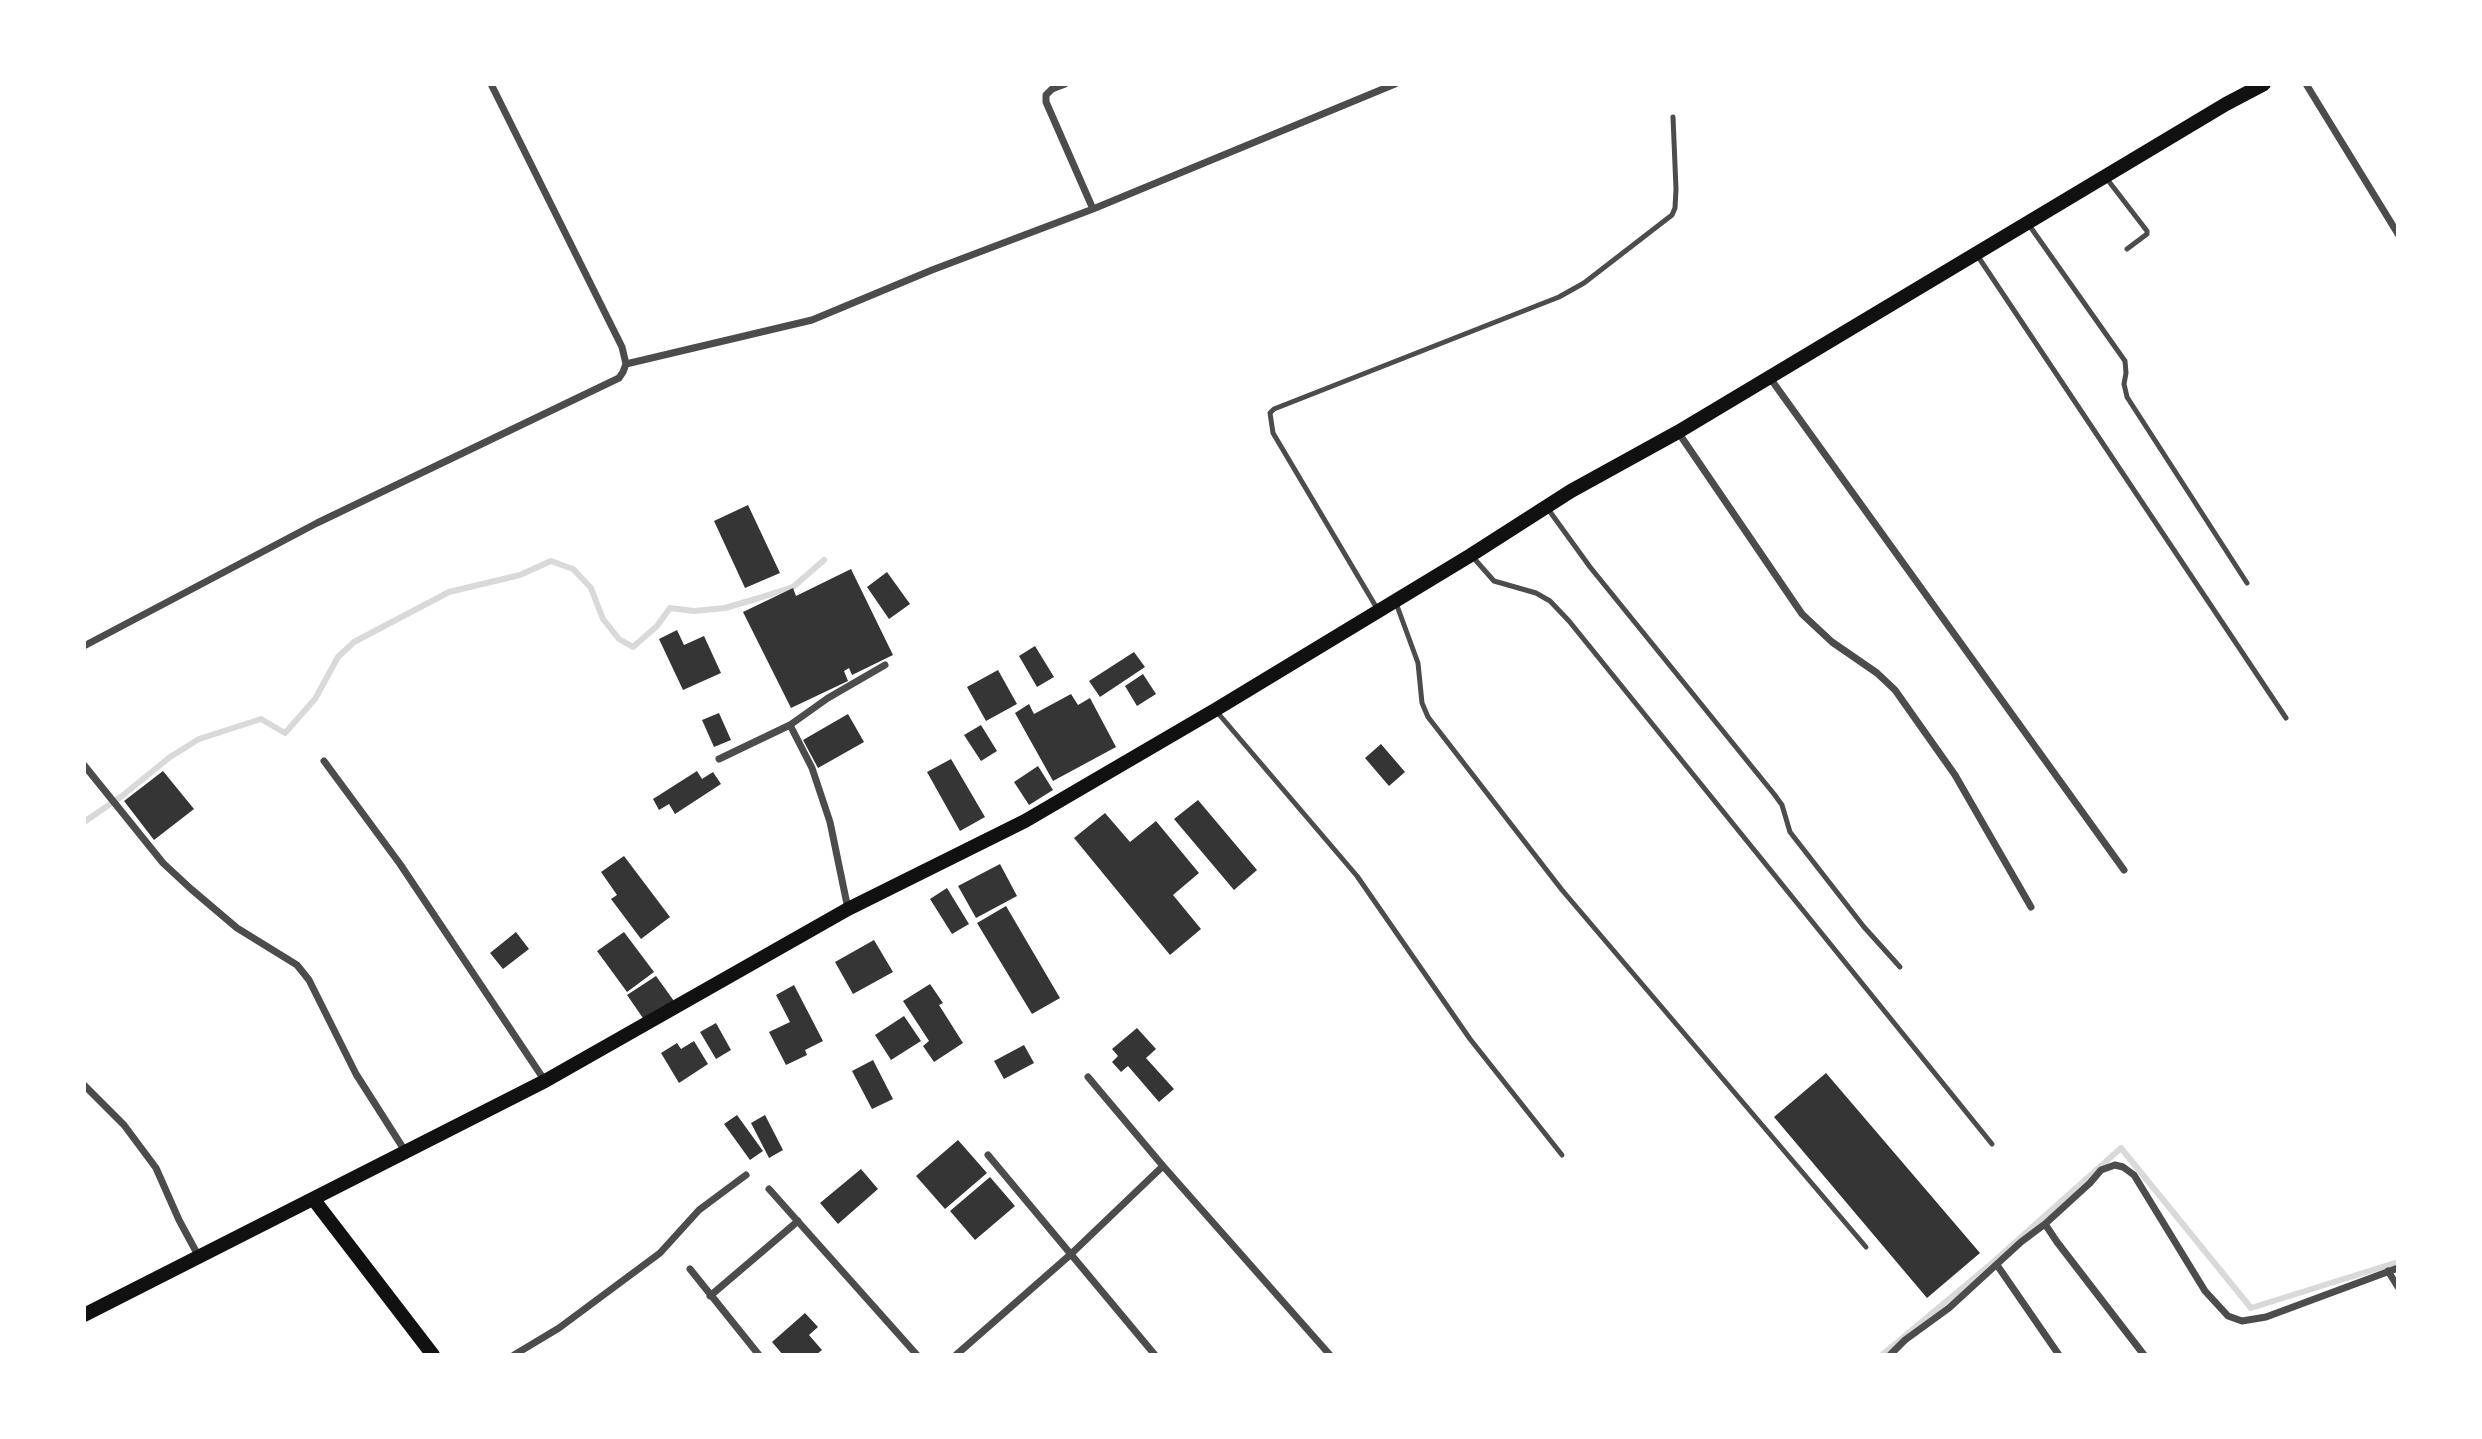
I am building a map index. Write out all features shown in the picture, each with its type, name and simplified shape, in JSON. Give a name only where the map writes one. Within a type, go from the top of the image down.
[{"type":"main road","points":[[84,1315],[545,1081],[848,909],[1025,821],[1215,710],[1471,555],[1546,506],[1770,378],[2027,222],[2264,84]]},
{"type":"main road","points":[[314,1200],[433,1355]]},
{"type":"street","points":[[84,646],[317,523],[618,378],[624,372],[626,364],[622,347],[491,84]]},
{"type":"street","points":[[1065,84],[1052,89],[1046,95],[1046,102],[1093,209]]},
{"type":"street","points":[[626,364],[812,320],[932,270],[1093,209],[1395,84]]},
{"type":"street","points":[[2306,84],[2398,234]]},
{"type":"street","points":[[1770,378],[2124,870]]},
{"type":"street","points":[[1678,432],[1802,614],[1832,642],[1877,673],[1895,690],[1955,775],[2031,907]]},
{"type":"street","points":[[719,759],[790,725],[828,698],[884,665]]},
{"type":"street","points":[[790,725],[812,768],[830,822],[848,909]]},
{"type":"street","points":[[324,761],[400,864],[545,1081]]},
{"type":"street","points":[[84,765],[163,863],[237,928],[297,965],[309,981],[355,1074],[405,1151]]},
{"type":"street","points":[[1088,1077],[1330,1355]]},
{"type":"street","points":[[84,1085],[124,1125],[156,1168],[199,1258]]},
{"type":"street","points":[[988,1155],[1155,1355]]},
{"type":"street","points":[[1890,1355],[1905,1340],[1950,1308],[2101,1170],[2115,1165],[2134,1175],[2205,1291],[2235,1321],[2266,1317],[2398,1268]]},
{"type":"street","points":[[956,1355],[1070,1255],[1163,1166]]},
{"type":"street","points":[[514,1355],[559,1328],[660,1253],[699,1210],[746,1175]]},
{"type":"street","points":[[769,1189],[917,1355]]},
{"type":"street","points":[[710,1296],[798,1221]]},
{"type":"street","points":[[2045,1224],[2144,1355]]},
{"type":"street","points":[[1997,1265],[2059,1355]]},
{"type":"street","points":[[690,1269],[759,1355]]},
{"type":"street","points":[[2388,1271],[2398,1287]]},
{"type":"lane","points":[[1378,610],[1273,433],[1270,413],[1274,408],[1559,297],[1584,283],[1672,215],[1676,189],[1673,117]]},
{"type":"lane","points":[[2105,176],[2147,231],[2147,234],[2127,249]]},
{"type":"lane","points":[[2027,222],[2125,361],[2124,384],[2127,397],[2247,583]]},
{"type":"lane","points":[[1977,254],[2286,718]]},
{"type":"lane","points":[[1546,506],[1590,567],[1774,793],[1782,806],[1790,832],[1864,927],[1900,967]]},
{"type":"lane","points":[[1471,555],[1494,581],[1536,593],[1550,601],[1569,621],[1992,1144]]},
{"type":"lane","points":[[1395,600],[1418,663],[1422,703],[1428,717],[1562,890],[1866,1247]]},
{"type":"lane","points":[[1215,710],[1357,876],[1470,1039],[1562,1155]]},
{"type":"building","points":[[748,505],[780,573],[745,588],[714,521]]},
{"type":"building","points":[[851,569],[893,655],[852,675],[849,668],[844,671],[848,681],[791,708],[743,612],[793,588],[796,596]]},
{"type":"building","points":[[887,572],[910,604],[889,619],[867,587]]},
{"type":"building","points":[[677,630],[684,645],[704,636],[721,673],[683,690],[659,639]]},
{"type":"building","points":[[1035,646],[1054,677],[1037,687],[1019,656]]},
{"type":"building","points":[[1134,652],[1145,667],[1100,697],[1089,681]]},
{"type":"building","points":[[998,670],[1017,704],[986,721],[967,687]]},
{"type":"building","points":[[1143,674],[1156,694],[1137,706],[1125,686]]},
{"type":"building","points":[[1071,694],[1078,705],[1090,698],[1116,747],[1053,781],[1015,713],[1029,704],[1034,714]]},
{"type":"building","points":[[719,713],[731,740],[714,747],[702,720]]},
{"type":"building","points":[[848,714],[864,742],[818,768],[803,740]]},
{"type":"building","points":[[981,725],[997,751],[981,761],[964,735]]},
{"type":"building","points":[[1381,744],[1405,772],[1389,786],[1365,758]]},
{"type":"building","points":[[951,759],[985,817],[960,831],[927,772]]},
{"type":"building","points":[[1038,766],[1053,790],[1029,805],[1014,782]]},
{"type":"building","points":[[163,771],[194,809],[154,840],[124,801]]},
{"type":"building","points":[[697,771],[702,779],[713,772],[721,784],[675,814],[669,804],[659,810],[653,799]]},
{"type":"building","points":[[1198,800],[1257,870],[1234,890],[1174,819]]},
{"type":"building","points":[[1105,813],[1130,842],[1156,821],[1199,873],[1173,895],[1201,929],[1170,955],[1074,838]]},
{"type":"building","points":[[624,856],[670,917],[641,939],[611,899],[617,895],[601,872]]},
{"type":"building","points":[[1000,864],[1017,896],[976,918],[958,886]]},
{"type":"building","points":[[947,888],[969,924],[952,934],[930,899]]},
{"type":"building","points":[[1006,906],[1060,998],[1032,1014],[977,923]]},
{"type":"building","points":[[516,932],[529,949],[503,969],[490,953]]},
{"type":"building","points":[[624,932],[654,972],[627,992],[597,951]]},
{"type":"building","points":[[874,940],[893,972],[853,994],[835,962]]},
{"type":"building","points":[[656,976],[674,1001],[645,1021],[627,995]]},
{"type":"building","points":[[930,984],[943,1003],[939,1005],[963,1043],[934,1062],[923,1046],[929,1041],[903,1001]]},
{"type":"building","points":[[794,985],[823,1041],[805,1050],[807,1055],[786,1065],[769,1032],[790,1022],[776,995]]},
{"type":"building","points":[[904,1016],[921,1041],[891,1060],[875,1035]]},
{"type":"building","points":[[716,1023],[731,1050],[716,1059],[700,1032]]},
{"type":"building","points":[[1137,1028],[1156,1049],[1146,1058],[1174,1089],[1159,1102],[1128,1066],[1121,1072],[1112,1062],[1118,1056],[1112,1049]]},
{"type":"building","points":[[694,1041],[708,1064],[679,1083],[661,1053],[677,1043],[681,1049]]},
{"type":"building","points":[[1024,1045],[1034,1063],[1004,1079],[994,1061]]},
{"type":"building","points":[[873,1060],[893,1099],[872,1109],[852,1071]]},
{"type":"building","points":[[1826,1073],[1980,1253],[1927,1298],[1774,1117]]},
{"type":"building","points":[[737,1115],[763,1151],[750,1160],[724,1124]]},
{"type":"building","points":[[765,1115],[783,1150],[769,1158],[751,1123]]},
{"type":"building","points":[[958,1140],[987,1173],[945,1209],[916,1176]]},
{"type":"building","points":[[861,1169],[878,1189],[838,1224],[820,1203]]},
{"type":"building","points":[[990,1177],[1015,1206],[975,1240],[950,1211]]},
{"type":"building","points":[[805,1313],[818,1327],[809,1335],[822,1350],[816,1355],[783,1355],[772,1342]]},
{"type":"waterway","points":[[84,822],[122,796],[170,757],[199,739],[261,719],[285,733],[315,699],[338,657],[354,642],[449,592],[520,575],[551,561],[573,569],[591,588],[603,619],[619,639],[633,647],[657,626],[670,608],[694,611],[725,608],[759,598],[793,587],[824,560]]},
{"type":"waterway","points":[[1882,1355],[1991,1264],[2121,1148],[2251,1308],[2398,1262]]}]
